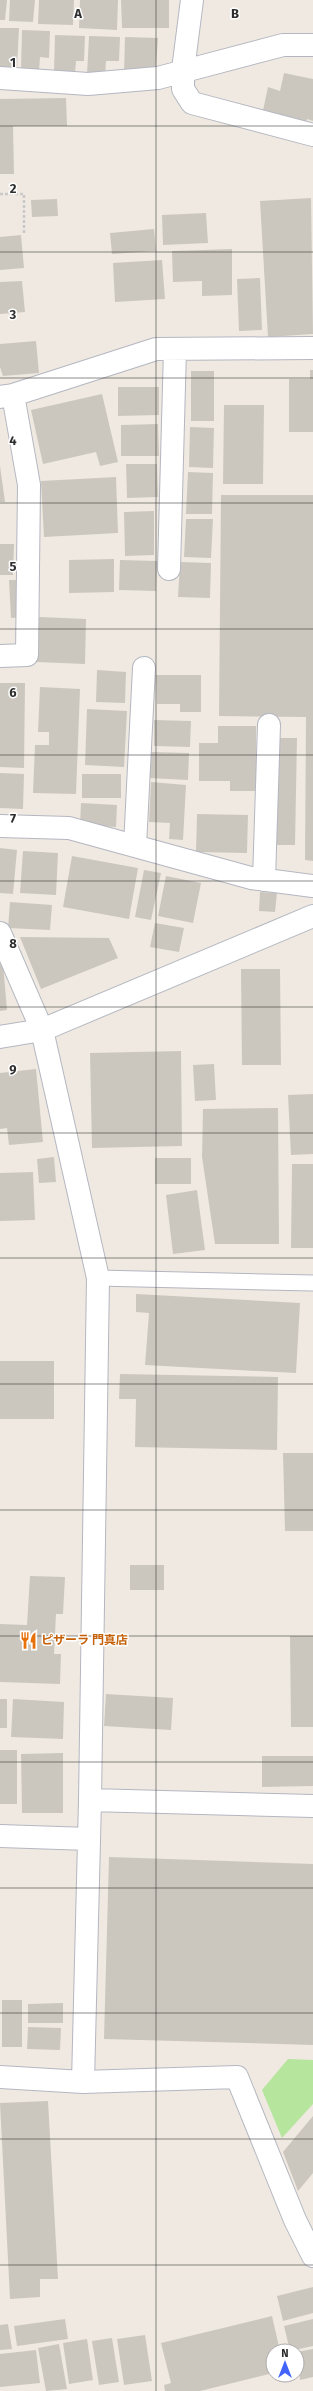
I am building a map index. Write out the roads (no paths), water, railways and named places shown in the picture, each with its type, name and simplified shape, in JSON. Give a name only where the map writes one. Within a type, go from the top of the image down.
[{"type":"street","points":[[192,0],[183,70],[183,89],[192,103],[313,135]]},
{"type":"street","points":[[0,78],[88,84],[158,78],[183,70],[282,45],[313,45]]},
{"type":"street","points":[[0,656],[27,655],[29,485],[7,396],[156,349],[313,348]]},
{"type":"street","points":[[169,569],[175,349]]},
{"type":"street","points":[[135,846],[144,668]]},
{"type":"street","points":[[264,880],[269,725]]},
{"type":"street","points":[[0,826],[69,828],[264,880],[313,886]]},
{"type":"street","points":[[0,1036],[42,1030],[313,916]]},
{"type":"street","points":[[0,933],[42,1030],[98,1278],[90,1800],[83,2082]]},
{"type":"street","points":[[90,1800],[313,1806]]},
{"type":"street","points":[[0,1836],[89,1839]]},
{"type":"street","points":[[0,2078],[83,2082],[237,2077],[295,2220],[313,2256]]},
{"type":"lane","points":[[98,1278],[313,1283]]},
{"type":"place","name":"ピザーラ 門真店","points":[[28,1640]]}]
